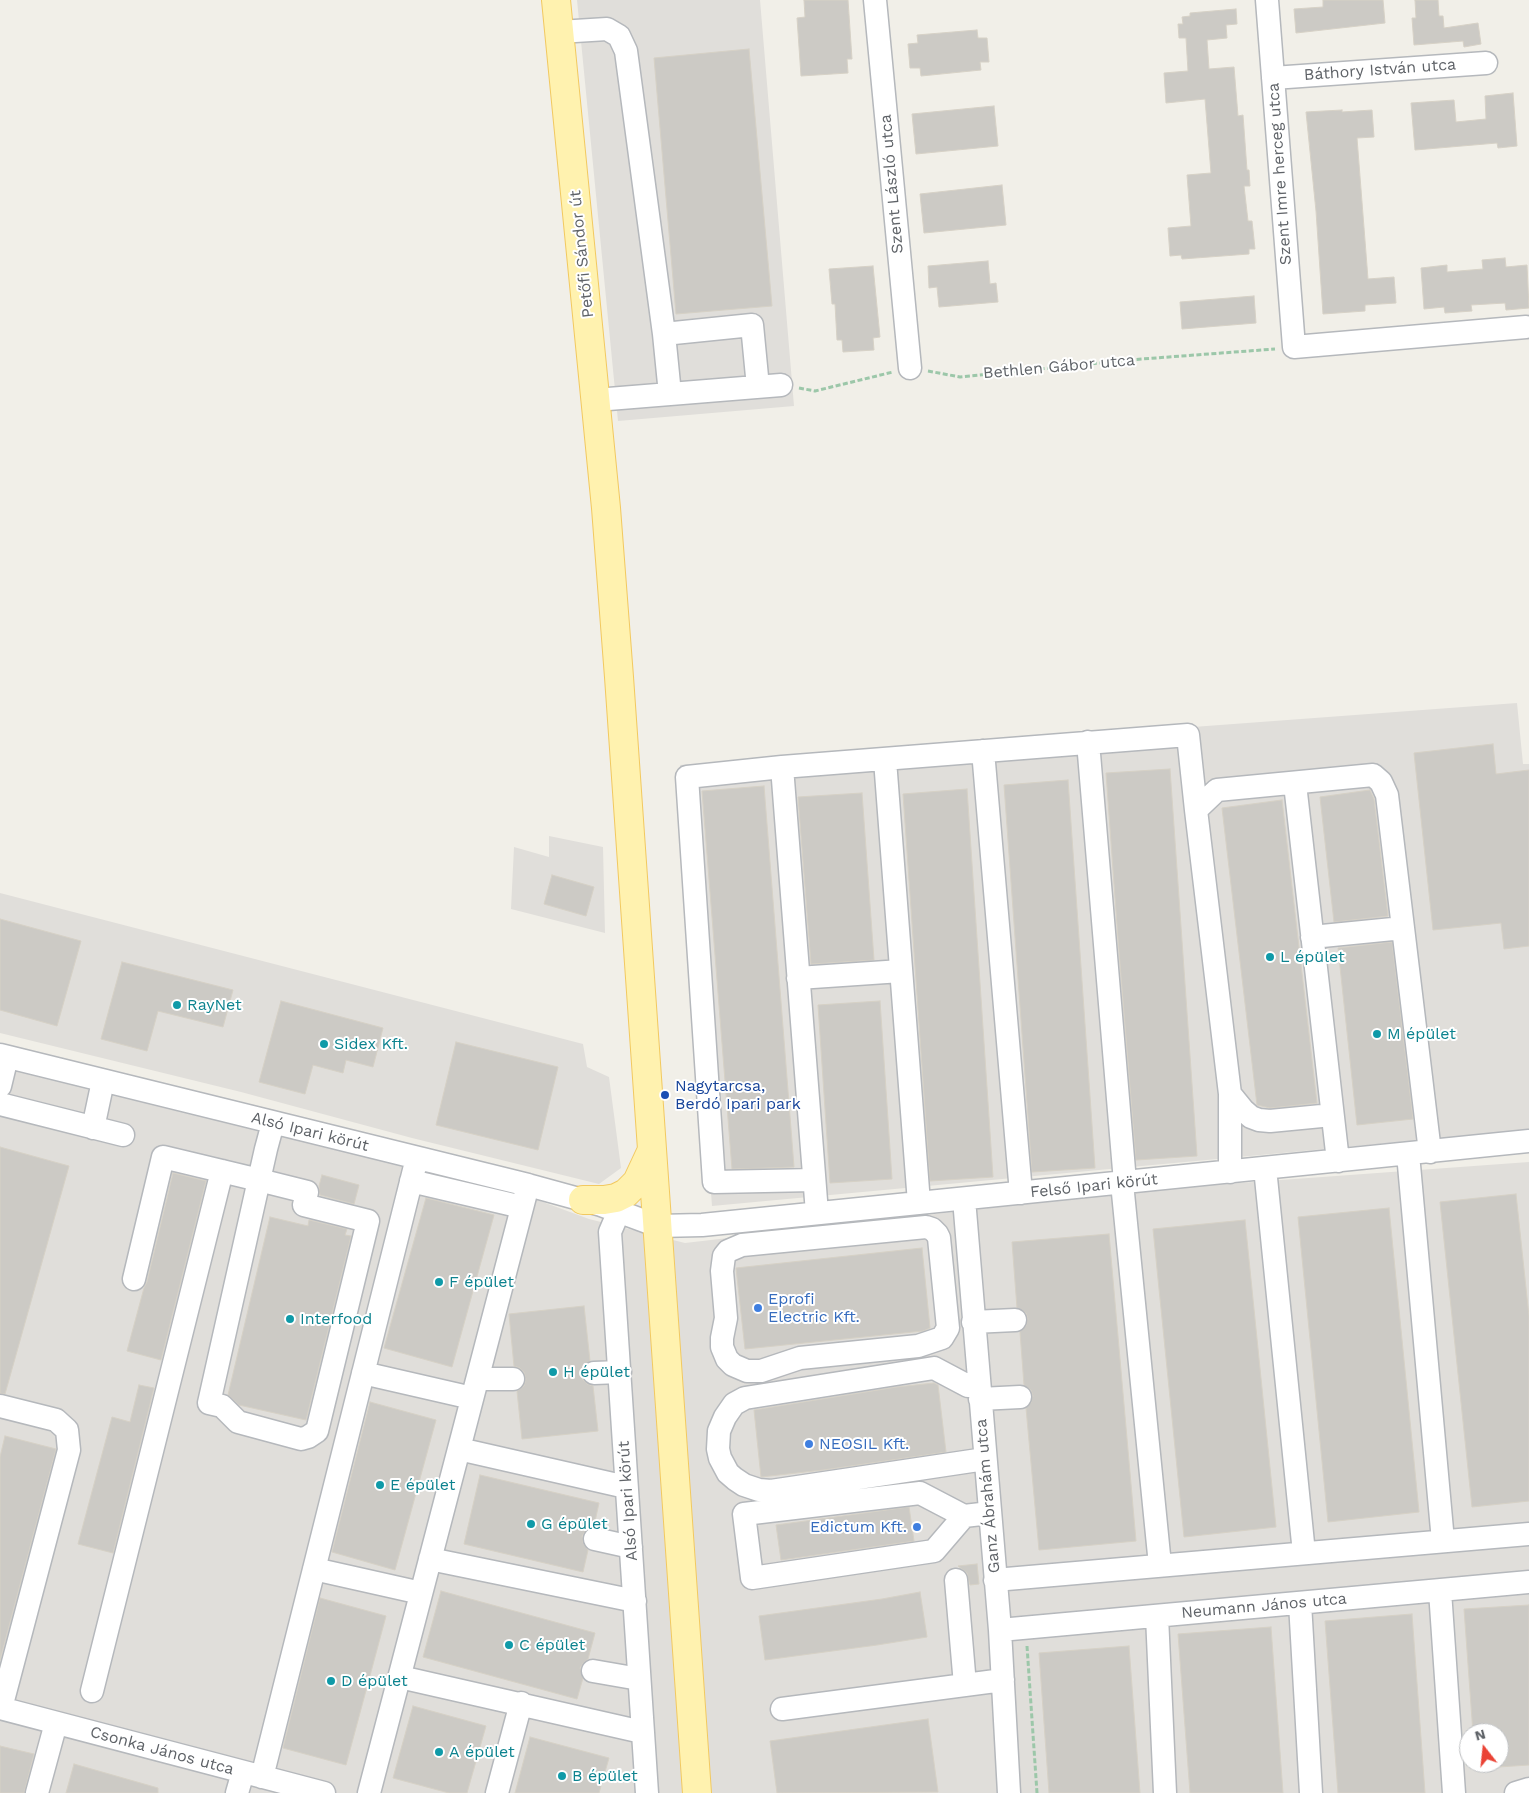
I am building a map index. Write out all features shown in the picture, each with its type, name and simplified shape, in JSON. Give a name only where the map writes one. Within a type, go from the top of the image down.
[{"type":"main road","name":"Petőfi Sándor út","points":[[556,0],[606,508],[653,1148],[697,1793]]},
{"type":"main road","points":[[583,1200],[616,1198],[631,1190],[637,1182],[653,1148]]},
{"type":"street","name":"Szent László utca","points":[[875,0],[910,368]]},
{"type":"street","name":"Szent Imre herceg utca","points":[[1267,0],[1294,347]]},
{"type":"street","points":[[560,32],[607,29],[619,36],[626,51],[664,334],[670,394]]},
{"type":"street","name":"Báthory István utca","points":[[1273,78],[1486,63]]},
{"type":"street","points":[[664,334],[752,325],[758,387]]},
{"type":"street","points":[[1294,347],[1526,327]]},
{"type":"street","points":[[596,400],[781,385]]},
{"type":"street","points":[[814,1180],[714,1182],[687,776],[1188,735],[1230,1094],[1230,1172]]},
{"type":"street","points":[[1088,742],[1124,1183],[1126,1306],[1160,1565]]},
{"type":"street","points":[[983,752],[1021,1193]]},
{"type":"street","points":[[885,760],[919,1203]]},
{"type":"street","points":[[782,767],[817,1213]]},
{"type":"street","points":[[1196,810],[1217,790],[1373,776],[1381,782],[1387,795],[1403,928],[1443,1541]]},
{"type":"street","points":[[1295,784],[1338,1161]]},
{"type":"street","points":[[1312,937],[1403,928]]},
{"type":"street","points":[[798,978],[901,971]]},
{"type":"street","points":[[0,1086],[3,1056]]},
{"type":"street","name":"Alsó Ipari körút","points":[[3,1056],[528,1185],[619,1211],[658,1226]]},
{"type":"street","points":[[93,1128],[103,1081]]},
{"type":"street","points":[[1230,1094],[1243,1110],[1251,1117],[1259,1120],[1270,1121],[1332,1115]]},
{"type":"street","points":[[0,1104],[123,1135]]},
{"type":"street","points":[[134,1279],[163,1158],[222,1171],[259,1180],[307,1192],[304,1205],[368,1221],[317,1432],[308,1437],[301,1438],[238,1422],[222,1406],[209,1403],[259,1180],[273,1123]]},
{"type":"street","name":"Felső Ipari körút","points":[[658,1226],[702,1225],[1529,1142]]},
{"type":"street","points":[[247,1781],[314,1569],[417,1158]]},
{"type":"street","points":[[1265,1168],[1304,1553]]},
{"type":"street","points":[[92,1690],[222,1171]]},
{"type":"street","points":[[411,1181],[522,1207]]},
{"type":"street","points":[[369,1793],[528,1185]]},
{"type":"street","name":"Ganz Ábrahám utca","points":[[964,1199],[1000,1630],[1010,1793]]},
{"type":"street","name":"Alsó Ipari körút","points":[[619,1211],[610,1232],[647,1793]]},
{"type":"street","points":[[926,1227],[932,1229],[939,1238],[948,1328],[942,1338],[918,1346],[800,1358],[761,1371],[747,1371],[734,1365],[727,1359],[722,1347],[726,1318],[723,1263],[724,1256],[734,1247],[926,1227]]},
{"type":"street","points":[[939,1238],[967,1237]]},
{"type":"street","points":[[946,1333],[1015,1320]]},
{"type":"street","points":[[985,1459],[771,1491],[758,1490],[744,1485],[728,1473],[720,1458],[718,1449],[719,1431],[725,1417],[734,1404],[745,1398],[934,1368],[980,1392],[1020,1397]]},
{"type":"street","points":[[594,1373],[620,1372]]},
{"type":"street","points":[[363,1373],[475,1388],[513,1379]]},
{"type":"street","points":[[0,1406],[56,1420],[67,1430],[70,1450],[0,1708]]},
{"type":"street","points":[[459,1449],[626,1487]]},
{"type":"street","points":[[964,1516],[934,1551],[752,1578],[744,1514],[920,1493],[964,1516],[990,1513]]},
{"type":"street","points":[[995,1580],[1529,1534]]},
{"type":"street","points":[[594,1539],[631,1547]]},
{"type":"street","points":[[430,1559],[635,1601]]},
{"type":"street","points":[[314,1569],[421,1593]]},
{"type":"street","points":[[956,1580],[965,1686]]},
{"type":"street","name":"Neumann János utca","points":[[1000,1630],[1529,1582]]},
{"type":"street","points":[[1440,1591],[1454,1793]]},
{"type":"street","points":[[1300,1603],[1311,1793]]},
{"type":"street","points":[[1157,1616],[1165,1793]]},
{"type":"street","points":[[593,1671],[639,1679]]},
{"type":"street","points":[[400,1677],[642,1732]]},
{"type":"street","points":[[782,1709],[1003,1680]]},
{"type":"street","points":[[497,1793],[521,1703]]},
{"type":"street","name":"Csonka János utca","points":[[0,1708],[63,1724],[247,1781],[324,1793]]},
{"type":"street","points":[[37,1793],[63,1724]]},
{"type":"street","points":[[52,1793],[63,1724]]},
{"type":"street","points":[[1516,1793],[1529,1789]]},
{"type":"path","name":"Bethlen Gábor utca","points":[[781,385],[815,391],[910,368],[960,377],[1129,360],[1294,347]]},
{"type":"path","points":[[1026,1628],[1037,1793]]},
{"type":"shaded area","points":[[577,0],[760,0],[794,406],[618,421]]},
{"type":"shaded area","points":[[1517,703],[1523,764],[1529,764],[1529,1130],[712,1206],[680,765]]},
{"type":"shaded area","points":[[549,836],[603,847],[605,933],[511,909],[514,847],[549,857]]},
{"type":"shaded area","points":[[0,893],[583,1044],[587,1067],[609,1077],[621,1168],[599,1184],[412,1138],[241,1092],[0,1033]]},
{"type":"shaded area","points":[[0,1066],[513,1191],[589,1219],[685,1243],[1143,1190],[1529,1162],[1529,1793],[0,1793]]},
{"type":"building","points":[[804,0],[848,0],[852,59],[847,59],[848,73],[801,76],[797,18],[805,17]]},
{"type":"building","points":[[1323,0],[1383,0],[1385,23],[1296,33],[1294,9],[1323,7]]},
{"type":"building","points":[[1415,0],[1438,0],[1439,16],[1443,16],[1444,28],[1478,23],[1481,44],[1464,47],[1463,41],[1414,45],[1412,18],[1416,18]]},
{"type":"building","points":[[1236,9],[1237,24],[1226,25],[1227,38],[1207,40],[1209,69],[1234,67],[1238,116],[1243,115],[1247,170],[1249,170],[1250,186],[1244,186],[1248,221],[1252,221],[1255,249],[1249,249],[1249,254],[1182,259],[1181,255],[1170,256],[1168,228],[1191,226],[1187,175],[1211,173],[1205,99],[1166,103],[1164,73],[1188,71],[1186,38],[1179,38],[1178,24],[1183,24],[1182,17],[1190,16],[1190,13]]},
{"type":"building","points":[[977,30],[978,38],[987,38],[989,62],[980,62],[981,70],[921,76],[920,68],[910,68],[908,44],[918,43],[917,35]]},
{"type":"building","points":[[749,49],[772,306],[676,314],[654,58]]},
{"type":"building","points":[[1513,93],[1517,146],[1498,148],[1497,143],[1415,150],[1411,103],[1454,100],[1456,122],[1486,119],[1485,96]]},
{"type":"building","points":[[994,106],[998,146],[916,154],[912,114]]},
{"type":"building","points":[[1342,110],[1342,112],[1372,110],[1374,137],[1357,138],[1368,279],[1394,277],[1396,303],[1365,305],[1365,311],[1323,314],[1316,211],[1306,112]]},
{"type":"building","points":[[1002,185],[1006,225],[924,233],[920,194]]},
{"type":"building","points":[[1505,258],[1506,267],[1527,265],[1529,308],[1506,310],[1505,303],[1471,305],[1472,311],[1445,313],[1444,307],[1424,309],[1421,268],[1447,265],[1447,272],[1483,269],[1482,260]]},
{"type":"building","points":[[988,261],[990,284],[996,283],[998,302],[939,307],[937,287],[929,288],[928,266]]},
{"type":"building","points":[[873,266],[880,337],[873,338],[874,350],[843,352],[842,340],[837,340],[835,304],[832,304],[829,269]]},
{"type":"building","points":[[1254,296],[1256,323],[1182,329],[1180,302]]},
{"type":"building","points":[[1493,744],[1496,774],[1529,770],[1529,946],[1504,949],[1501,923],[1433,930],[1414,753]]},
{"type":"building","points":[[1170,769],[1197,1156],[1136,1160],[1106,773]]},
{"type":"building","points":[[1068,780],[1095,1168],[1032,1172],[1004,785]]},
{"type":"building","points":[[764,786],[794,1167],[732,1169],[702,791]]},
{"type":"building","points":[[967,789],[993,1177],[930,1181],[903,794]]},
{"type":"building","points":[[1370,790],[1374,799],[1388,916],[1334,922],[1320,797]]},
{"type":"building","points":[[862,793],[874,960],[811,964],[798,797]]},
{"type":"building","name":"L épület","points":[[1282,800],[1317,1103],[1270,1108],[1257,1105],[1222,808]]},
{"type":"building","points":[[552,875],[594,887],[586,916],[544,904]]},
{"type":"building","points":[[0,919],[81,941],[57,1026],[0,1010]]},
{"type":"building","name":"M épület","points":[[1392,942],[1413,1119],[1357,1125],[1338,948]]},
{"type":"building","name":"RayNet","points":[[122,962],[233,990],[223,1027],[158,1011],[147,1051],[101,1039]]},
{"type":"building","name":"Sidex Kft.","points":[[281,1001],[383,1028],[373,1067],[346,1060],[343,1073],[313,1065],[305,1094],[259,1082]]},
{"type":"building","points":[[880,1001],[892,1179],[830,1183],[818,1005]]},
{"type":"building","points":[[456,1042],[558,1067],[538,1150],[436,1125]]},
{"type":"building","points":[[0,1147],[69,1166],[5,1394],[0,1393]]},
{"type":"building","points":[[173,1173],[206,1181],[161,1360],[127,1351],[147,1282]]},
{"type":"building","points":[[322,1175],[359,1185],[354,1204],[320,1195],[319,1186]]},
{"type":"building","points":[[1516,1194],[1529,1316],[1529,1501],[1472,1507],[1440,1202]]},
{"type":"building","name":"F épület","points":[[426,1198],[494,1215],[452,1367],[384,1348]]},
{"type":"building","points":[[1389,1208],[1419,1512],[1328,1522],[1298,1217]]},
{"type":"building","name":"Interfood","points":[[270,1217],[308,1226],[309,1220],[347,1229],[345,1235],[351,1236],[306,1420],[239,1405],[228,1395]]},
{"type":"building","points":[[1245,1220],[1276,1527],[1184,1537],[1153,1229]]},
{"type":"building","points":[[1109,1234],[1136,1541],[1039,1550],[1026,1408],[1031,1403],[1033,1396],[1031,1390],[1024,1385],[1020,1332],[1026,1326],[1028,1319],[1026,1313],[1017,1308],[1012,1242]]},
{"type":"building","points":[[922,1248],[930,1328],[923,1331],[745,1349],[736,1268]]},
{"type":"building","name":"H épület","points":[[584,1306],[590,1361],[583,1366],[581,1374],[587,1384],[593,1386],[598,1431],[522,1439],[517,1391],[524,1386],[526,1379],[524,1372],[514,1366],[509,1314]]},
{"type":"building","points":[[934,1383],[938,1385],[946,1452],[761,1477],[754,1410],[897,1387]]},
{"type":"building","points":[[139,1385],[154,1388],[113,1553],[78,1544],[112,1417],[130,1422]]},
{"type":"building","name":"E épület","points":[[370,1402],[436,1420],[395,1570],[332,1552]]},
{"type":"building","points":[[5,1436],[56,1449],[0,1660],[0,1457]]},
{"type":"building","name":"G épület","points":[[480,1475],[599,1503],[594,1526],[586,1530],[582,1536],[583,1543],[588,1550],[583,1572],[464,1544]]},
{"type":"building","points":[[909,1507],[914,1541],[781,1560],[776,1525]]},
{"type":"building","points":[[977,1564],[979,1584],[970,1585],[967,1573],[958,1566]]},
{"type":"building","name":"C épület","points":[[441,1591],[595,1633],[588,1659],[580,1668],[583,1678],[577,1699],[423,1657]]},
{"type":"building","points":[[920,1592],[927,1637],[765,1660],[759,1616]]},
{"type":"building","name":"D épület","points":[[320,1598],[386,1616],[346,1765],[283,1748]]},
{"type":"building","points":[[1529,1605],[1529,1765],[1509,1766],[1509,1723],[1472,1723],[1464,1609]]},
{"type":"building","points":[[1412,1614],[1425,1793],[1338,1793],[1325,1621]]},
{"type":"building","points":[[1271,1627],[1283,1793],[1190,1793],[1178,1634]]},
{"type":"building","points":[[1129,1646],[1140,1793],[1049,1793],[1039,1653]]},
{"type":"building","name":"A épület","points":[[413,1706],[486,1726],[467,1793],[449,1793],[393,1778]]},
{"type":"building","points":[[928,1719],[938,1792],[777,1793],[770,1741]]},
{"type":"building","name":"B épület","points":[[530,1737],[609,1758],[599,1793],[515,1793]]},
{"type":"building","points":[[0,1746],[34,1754],[24,1793],[0,1793]]},
{"type":"building","points":[[74,1764],[158,1788],[158,1793],[66,1793]]},
{"type":"place","name":"L épület","points":[[1270,957]]},
{"type":"place","name":"RayNet","points":[[177,1005]]},
{"type":"place","name":"M épület","points":[[1377,1034]]},
{"type":"place","name":"Sidex Kft.","points":[[324,1044]]},
{"type":"place","name":"Nagytarcsa, Berdó Ipari park","points":[[665,1095]]},
{"type":"place","name":"F épület","points":[[439,1282]]},
{"type":"place","name":"Eprofi Electric Kft.","points":[[758,1308]]},
{"type":"place","name":"Interfood","points":[[290,1319]]},
{"type":"place","name":"H épület","points":[[553,1372]]},
{"type":"place","name":"NEOSIL Kft.","points":[[809,1444]]},
{"type":"place","name":"E épület","points":[[380,1485]]},
{"type":"place","name":"G épület","points":[[531,1524]]},
{"type":"place","name":"Edictum Kft.","points":[[917,1527]]},
{"type":"place","name":"C épület","points":[[509,1645]]},
{"type":"place","name":"D épület","points":[[331,1681]]},
{"type":"place","name":"A épület","points":[[439,1752]]},
{"type":"place","name":"B épület","points":[[562,1776]]}]
